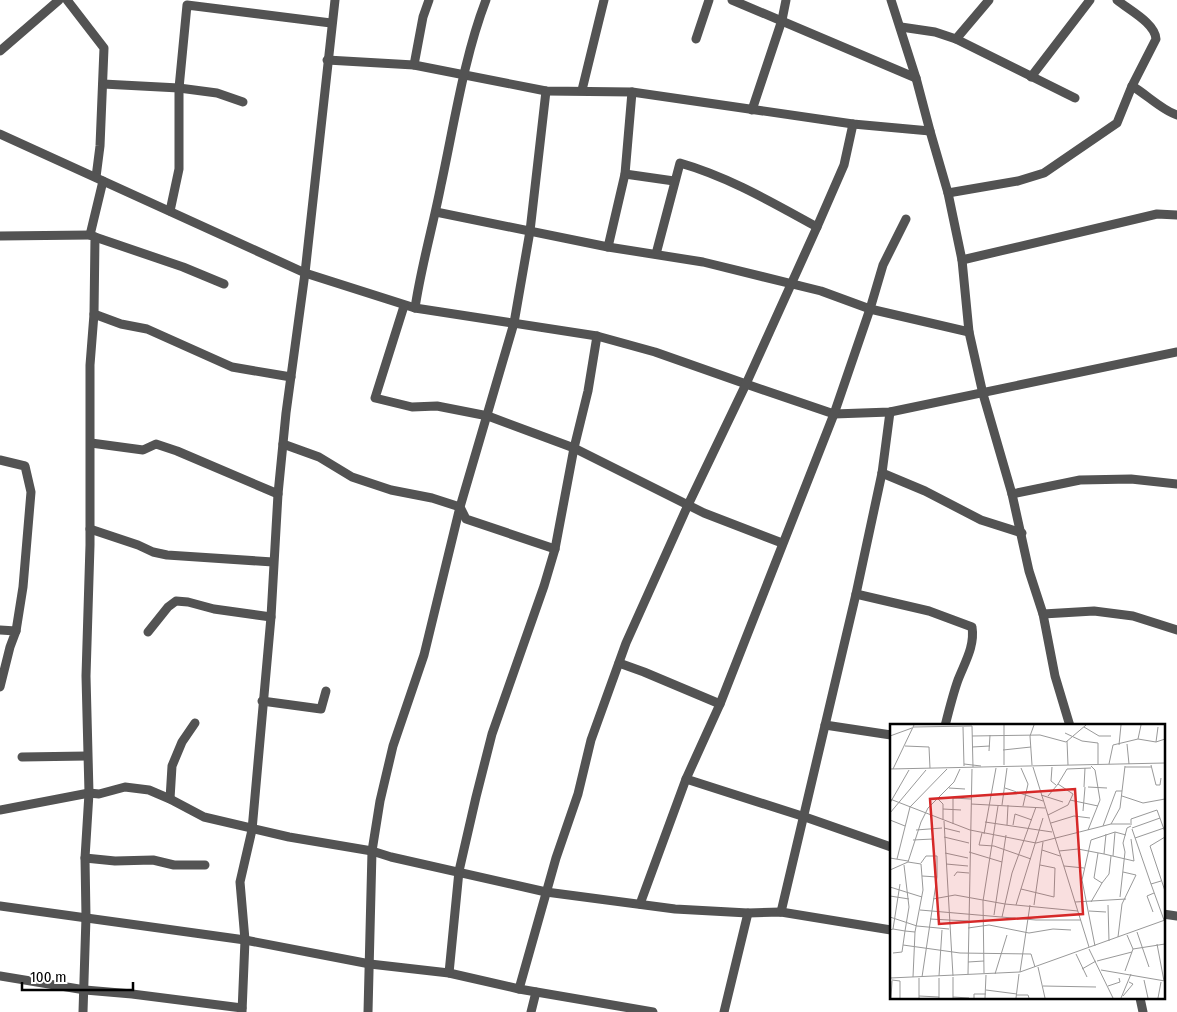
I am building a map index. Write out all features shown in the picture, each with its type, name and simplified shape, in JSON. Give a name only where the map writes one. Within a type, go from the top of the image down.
[{"type":"street","points":[[0,51],[59,0]]},
{"type":"street","points":[[67,0],[104,48],[99,179],[92,236],[94,314],[90,365],[90,529],[86,676],[89,793],[85,858],[86,917],[83,1012]]},
{"type":"street","points":[[0,976],[85,990],[132,994],[242,1010],[245,940],[240,882],[252,830],[262,701],[271,617],[278,494],[305,273],[334,0]]},
{"type":"street","points":[[414,65],[423,17],[429,0]]},
{"type":"street","points":[[415,308],[464,76],[486,0]]},
{"type":"street","points":[[582,90],[604,0]]},
{"type":"street","points":[[696,39],[709,0]]},
{"type":"street","points":[[732,0],[916,78]]},
{"type":"street","points":[[752,110],[782,20],[786,0]]},
{"type":"street","points":[[891,0],[901,27],[948,193],[962,260],[969,332],[983,394],[1012,494],[1029,571],[1043,614],[1055,676],[1069,724]]},
{"type":"street","points":[[956,38],[989,0]]},
{"type":"street","points":[[1032,77],[1090,0]]},
{"type":"street","points":[[948,193],[1018,181],[1044,173],[1117,123],[1132,86],[1156,38],[1156,32],[1149,24],[1118,0]]},
{"type":"street","points":[[170,210],[179,169],[179,88],[187,2],[331,23]]},
{"type":"street","points":[[901,27],[935,32],[956,38],[1075,98]]},
{"type":"street","points":[[328,60],[414,65],[546,91],[632,92],[853,124],[930,132]]},
{"type":"street","points":[[103,84],[179,88],[217,93],[243,102]]},
{"type":"street","points":[[1132,86],[1169,112],[1177,114]]},
{"type":"street","points":[[368,1012],[372,850],[380,801],[393,746],[424,655],[460,507],[514,323],[530,231],[546,91]]},
{"type":"street","points":[[608,247],[625,174],[632,92]]},
{"type":"street","points":[[519,989],[546,892],[578,794],[591,740],[626,643],[818,226],[844,165],[853,124]]},
{"type":"street","points":[[0,134],[305,273],[404,306],[597,336],[655,352],[834,414],[890,412],[1177,352]]},
{"type":"street","points":[[656,254],[680,163],[703,169],[739,184],[818,226]]},
{"type":"street","points":[[625,174],[674,181]]},
{"type":"street","points":[[436,212],[608,247],[703,262],[821,291],[870,310],[969,332]]},
{"type":"street","points":[[962,260],[1158,214],[1177,216]]},
{"type":"street","points":[[640,904],[686,779],[720,704],[834,414],[870,310],[883,265],[906,219]]},
{"type":"street","points":[[0,236],[92,236],[183,267],[224,284]]},
{"type":"street","points":[[404,306],[375,398],[412,407],[437,406],[488,416],[574,448],[688,505],[782,543]]},
{"type":"street","points":[[94,314],[121,324],[147,329],[232,367],[291,377]]},
{"type":"street","points":[[449,973],[459,871],[492,734],[555,550],[574,448],[588,392],[597,336]]},
{"type":"street","points":[[781,912],[856,594],[882,473],[890,412]]},
{"type":"street","points":[[91,443],[143,450],[156,444],[278,494]]},
{"type":"street","points":[[283,444],[319,457],[352,477],[391,490],[432,498],[460,507],[466,519],[555,550]]},
{"type":"street","points":[[0,460],[25,466],[31,492],[23,587],[16,631],[10,646],[0,687]]},
{"type":"street","points":[[882,473],[925,491],[981,520],[1022,533]]},
{"type":"street","points":[[1012,494],[1080,480],[1131,479],[1177,484]]},
{"type":"street","points":[[90,529],[153,552],[167,555],[273,562]]},
{"type":"street","points":[[856,594],[929,611],[972,627],[974,638],[958,681],[946,724]]},
{"type":"street","points":[[148,632],[168,607],[176,601],[214,609],[271,617]]},
{"type":"street","points":[[1043,614],[1094,611],[1133,616],[1177,630]]},
{"type":"street","points":[[0,630],[16,631]]},
{"type":"street","points":[[619,663],[720,704]]},
{"type":"street","points":[[262,701],[321,709],[326,691]]},
{"type":"street","points":[[170,799],[172,766],[182,742],[195,723]]},
{"type":"street","points":[[825,725],[890,735]]},
{"type":"street","points":[[22,757],[87,756]]},
{"type":"street","points":[[686,779],[890,847]]},
{"type":"street","points":[[0,810],[89,793],[99,794],[125,787],[148,790],[204,817],[252,830],[372,850],[391,857],[546,892],[675,909],[748,913],[781,912],[890,930]]},
{"type":"street","points":[[85,858],[115,861],[153,860],[174,865],[205,865]]},
{"type":"street","points":[[0,906],[245,940],[370,964],[449,973],[519,989],[653,1012]]},
{"type":"street","points":[[724,1012],[748,913]]},
{"type":"street","points":[[1164,914],[1177,916]]},
{"type":"street","points":[[532,1012],[536,992]]}]
